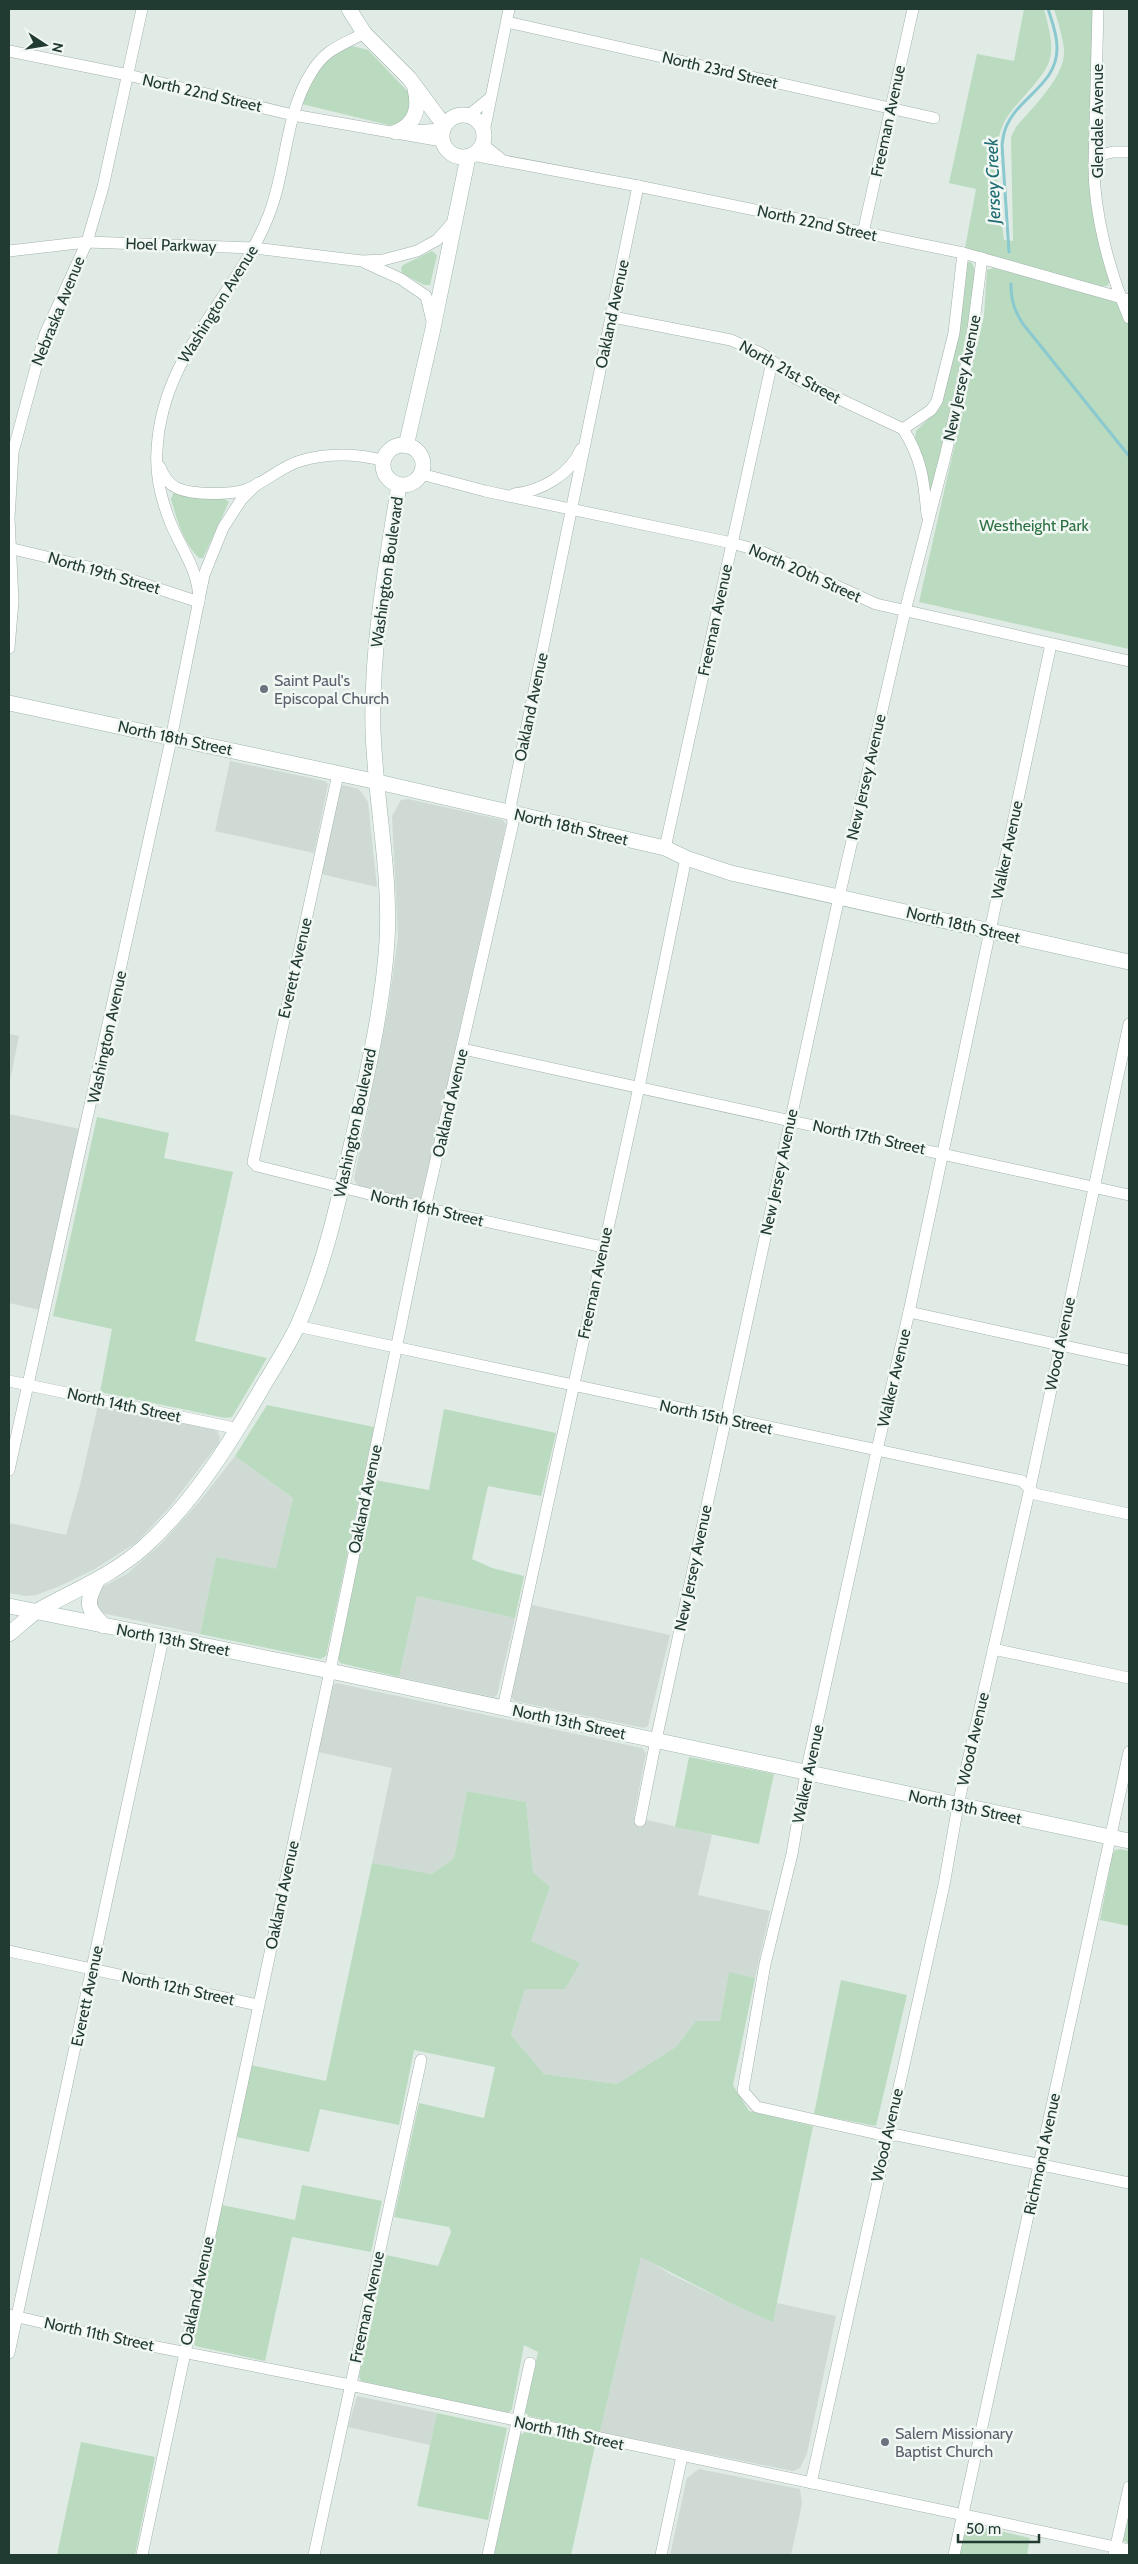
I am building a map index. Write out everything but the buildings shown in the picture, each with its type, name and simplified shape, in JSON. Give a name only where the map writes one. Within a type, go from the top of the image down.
[{"type":"street","name":"Nebraska Avenue","points":[[9,648],[13,601],[10,548],[10,483],[18,433],[45,334],[87,242],[103,187],[142,9]]},
{"type":"street","points":[[349,9],[364,33],[412,84],[417,106],[414,120],[409,126],[396,132]]},
{"type":"street","points":[[406,446],[470,156],[483,137],[509,9]]},
{"type":"street","name":"Freeman Avenue","points":[[863,233],[913,9]]},
{"type":"street","name":"Glendale Avenue","points":[[1098,9],[1095,172],[1107,250],[1129,318]]},
{"type":"street","name":"North 23rd Street","points":[[506,22],[934,118]]},
{"type":"street","name":"Washington Avenue","points":[[199,602],[196,574],[171,524],[158,474],[157,451],[162,410],[172,379],[254,248],[269,216],[293,114],[301,89],[321,57],[333,47],[364,33]]},
{"type":"street","name":"North 22nd Street","points":[[9,51],[128,75],[293,114],[396,132],[451,125]]},
{"type":"street","points":[[412,84],[421,84],[451,125],[452,155],[460,201]]},
{"type":"street","points":[[451,125],[490,98]]},
{"type":"street","points":[[451,125],[479,122],[486,147],[501,159]]},
{"type":"street","points":[[1096,156],[1113,152],[1129,152]]},
{"type":"street","points":[[452,155],[470,156]]},
{"type":"street","name":"North 22nd Street","points":[[470,156],[501,159],[963,253],[1008,268],[1124,298]]},
{"type":"street","name":"Oakland Avenue","points":[[142,2555],[330,1671],[425,1208],[513,823],[511,803],[638,186]]},
{"type":"street","name":"Hoel Parkway","points":[[9,251],[87,242],[254,248],[362,262],[392,258],[417,251],[436,240],[457,218]]},
{"type":"street","name":"New Jersey Avenue","points":[[927,526],[924,475],[914,448],[903,430],[931,410],[938,401],[954,333],[963,253]]},
{"type":"street","name":"New Jersey Avenue","points":[[640,1821],[725,1419],[839,897],[904,611],[927,526],[971,345],[982,258]]},
{"type":"street","name":"Hoel Parkway","points":[[362,262],[401,280],[426,296],[432,316],[432,333]]},
{"type":"street","name":"North 21st Street","points":[[612,317],[732,340],[772,362],[797,379],[903,430]]},
{"type":"street","name":"Freeman Avenue","points":[[665,848],[772,362]]},
{"type":"street","name":"Oakland Avenue","points":[[485,491],[514,494],[530,492],[562,475],[579,453],[584,442]]},
{"type":"street","points":[[406,446],[417,451],[423,461],[421,474],[412,483],[399,485],[387,476],[384,461],[394,448],[406,446]]},
{"type":"street","points":[[157,451],[164,476],[177,488],[211,493],[246,490],[299,461],[320,457],[359,456],[384,461]]},
{"type":"street","name":"North 20th Street","points":[[421,474],[485,491],[732,543],[760,551],[876,604],[1129,661]]},
{"type":"street","name":"Washington Avenue","points":[[9,1470],[172,737],[208,562],[223,528],[241,500],[258,483]]},
{"type":"street","name":"Washington Boulevard","points":[[9,1634],[36,1612],[97,1581],[143,1548],[185,1504],[239,1429],[297,1326],[320,1267],[342,1187],[383,987],[387,939],[387,884],[373,725],[379,626],[399,485]]},
{"type":"street","name":"North 19th Street","points":[[10,548],[101,570],[199,602]]},
{"type":"street","name":"Walker Avenue","points":[[887,2136],[757,2107],[743,2091],[748,2050],[765,1964],[792,1854],[806,1773],[909,1312],[1051,644]]},
{"type":"street","name":"North 18th Street","points":[[9,703],[378,782],[665,848],[686,858],[731,873],[1129,962]]},
{"type":"street","name":"Everett Avenue","points":[[253,1162],[338,774]]},
{"type":"street","name":"Freeman Avenue","points":[[502,1708],[639,1088],[686,858]]},
{"type":"street","name":"Wood Avenue","points":[[810,2483],[944,1886],[958,1805],[1030,1488],[1129,1024]]},
{"type":"street","name":"North 17th Street","points":[[463,1048],[1129,1195]]},
{"type":"street","name":"North 16th Street","points":[[253,1162],[257,1166],[425,1208],[603,1248]]},
{"type":"street","points":[[909,1312],[1129,1360]]},
{"type":"street","name":"North 15th Street","points":[[297,1326],[725,1419],[1022,1480],[1035,1494],[1129,1514]]},
{"type":"street","name":"North 14th Street","points":[[9,1381],[239,1429]]},
{"type":"street","points":[[97,1581],[90,1595],[89,1604],[92,1613],[104,1626]]},
{"type":"street","name":"North 13th Street","points":[[9,1606],[164,1639],[330,1671],[1129,1840]]},
{"type":"street","name":"Everett Avenue","points":[[9,2352],[12,2315],[93,1969],[164,1639]]},
{"type":"street","points":[[993,1649],[1129,1678]]},
{"type":"street","name":"Richmond Avenue","points":[[954,2555],[1129,1752]]},
{"type":"street","name":"North 12th Street","points":[[9,1951],[258,2005]]},
{"type":"street","name":"Freeman Avenue","points":[[314,2555],[421,2060]]},
{"type":"street","points":[[887,2136],[897,2135],[1129,2183]]},
{"type":"street","name":"North 11th Street","points":[[12,2315],[962,2515],[1115,2551],[1129,2550]]},
{"type":"street","points":[[488,2555],[530,2363]]},
{"type":"street","points":[[661,2555],[682,2456]]},
{"type":"street","points":[[1115,2551],[1129,2486]]},
{"type":"shaded area","points":[[230,761],[325,781],[328,784],[314,853],[215,831]]},
{"type":"shaded area","points":[[343,785],[359,789],[368,802],[377,887],[321,874],[340,788]]},
{"type":"shaded area","points":[[408,799],[503,820],[506,825],[421,1199],[414,1200],[358,1186],[354,1179],[388,1010],[398,937],[392,816],[401,800]]},
{"type":"shaded area","points":[[9,1034],[19,1036],[9,1086]]},
{"type":"shaded area","points":[[9,1114],[80,1129],[40,1310],[9,1303]]},
{"type":"shaded area","points":[[98,1405],[211,1428],[217,1431],[220,1437],[219,1443],[168,1509],[137,1542],[95,1569],[60,1586],[36,1595],[25,1596],[9,1593],[9,1523],[66,1535],[80,1485]]},
{"type":"shaded area","points":[[235,1456],[293,1498],[276,1570],[216,1557],[200,1634],[97,1612],[97,1590],[128,1573],[161,1544],[199,1502]]},
{"type":"shaded area","points":[[417,1596],[515,1618],[497,1695],[494,1697],[399,1677]]},
{"type":"shaded area","points":[[532,1605],[670,1635],[648,1726],[644,1728],[514,1701],[511,1696]]},
{"type":"shaded area","points":[[336,1683],[642,1748],[646,1753],[634,1817],[712,1835],[698,1895],[770,1911],[755,1978],[729,1973],[720,2021],[696,2021],[676,2047],[617,2084],[544,2074],[511,2035],[525,1989],[565,1989],[531,1941],[550,1887],[533,1872],[526,1802],[467,1791],[454,1858],[432,1874],[372,1863],[392,1768],[318,1752],[332,1686]]},
{"type":"shaded area","points":[[641,2256],[672,2275],[773,2321],[777,2303],[836,2316],[807,2453],[800,2468],[793,2471],[600,2432]]},
{"type":"shaded area","points":[[357,2396],[437,2413],[430,2445],[348,2427]]},
{"type":"shaded area","points":[[699,2469],[800,2489],[802,2504],[791,2555],[670,2555],[687,2478]]},
{"type":"green space","points":[[1024,9],[1044,9],[1051,40],[1051,51],[1046,69],[1007,118],[998,141],[997,169],[1004,240],[1013,241],[1011,137],[1016,127],[1054,81],[1063,60],[1063,40],[1054,9],[1093,9],[1090,181],[1110,281],[1107,286],[1099,286],[965,248],[976,189],[949,183],[977,54],[1014,61]]},
{"type":"green space","points":[[352,46],[368,50],[410,94],[410,116],[397,127],[302,104],[310,85],[326,62]]},
{"type":"green space","points":[[432,251],[437,255],[430,285],[424,285],[402,273],[401,268],[403,265]]},
{"type":"green space","points":[[967,262],[971,262],[974,267],[975,280],[963,352],[932,491],[928,491],[915,439],[916,431],[936,411]]},
{"type":"green space","name":"Westheight Park","points":[[993,268],[1068,286],[1117,301],[1129,325],[1129,649],[919,602],[984,316],[987,270]]},
{"type":"green space","points":[[174,492],[224,498],[229,502],[203,558],[199,558],[193,552],[181,530],[171,499]]},
{"type":"green space","points":[[97,1117],[169,1133],[164,1158],[233,1172],[195,1341],[267,1358],[232,1417],[225,1418],[100,1392],[112,1329],[53,1316]]},
{"type":"green space","points":[[267,1405],[374,1427],[326,1656],[320,1659],[200,1634],[216,1557],[276,1569],[293,1498],[235,1456]]},
{"type":"green space","points":[[444,1409],[556,1433],[541,1496],[488,1486],[472,1559],[492,1568],[524,1576],[515,1618],[417,1596],[399,1677],[340,1663],[338,1658],[375,1480],[429,1490]]},
{"type":"green space","points":[[689,1757],[774,1774],[759,1844],[675,1827]]},
{"type":"green space","points":[[467,1791],[526,1802],[533,1872],[550,1887],[531,1941],[580,1963],[565,1989],[525,1989],[511,2035],[544,2074],[617,2084],[676,2047],[696,2021],[720,2021],[729,1972],[755,1978],[733,2085],[749,2111],[813,2126],[773,2322],[730,2303],[641,2257],[600,2432],[529,2416],[525,2412],[538,2352],[524,2345],[512,2409],[508,2413],[361,2381],[359,2377],[386,2255],[438,2266],[451,2232],[449,2227],[394,2217],[419,2103],[484,2118],[495,2067],[414,2050],[399,2125],[320,2109],[309,2152],[236,2137],[251,2065],[326,2081],[372,1863],[432,1874],[454,1858]]},
{"type":"green space","points":[[1115,1850],[1129,1851],[1129,1926],[1100,1920],[1112,1856]]},
{"type":"green space","points":[[841,1980],[907,1995],[876,2126],[814,2114]]},
{"type":"green space","points":[[302,2185],[382,2201],[371,2252],[292,2237],[265,2361],[195,2346],[193,2342],[222,2205],[295,2220]]},
{"type":"green space","points":[[437,2413],[507,2428],[488,2520],[417,2506]]},
{"type":"green space","points":[[527,2431],[595,2446],[571,2555],[494,2555],[520,2435]]},
{"type":"green space","points":[[81,2442],[155,2457],[135,2555],[57,2555]]},
{"type":"green space","points":[[1129,2510],[1129,2544],[1122,2540]]},
{"type":"green space","points":[[966,2523],[1030,2538],[1027,2555],[959,2555]]},
{"type":"waterway","name":"Jersey Creek","points":[[1009,252],[1003,138],[1010,119],[1044,82],[1056,60],[1056,37],[1048,9]]},
{"type":"waterway","name":"Jersey Creek","points":[[1011,284],[1014,305],[1023,324],[1129,456]]},
{"type":"place","name":"Saint Paul's Episcopal Church","points":[[264,689]]},
{"type":"place","name":"Salem Missionary Baptist Church","points":[[885,2442]]}]
